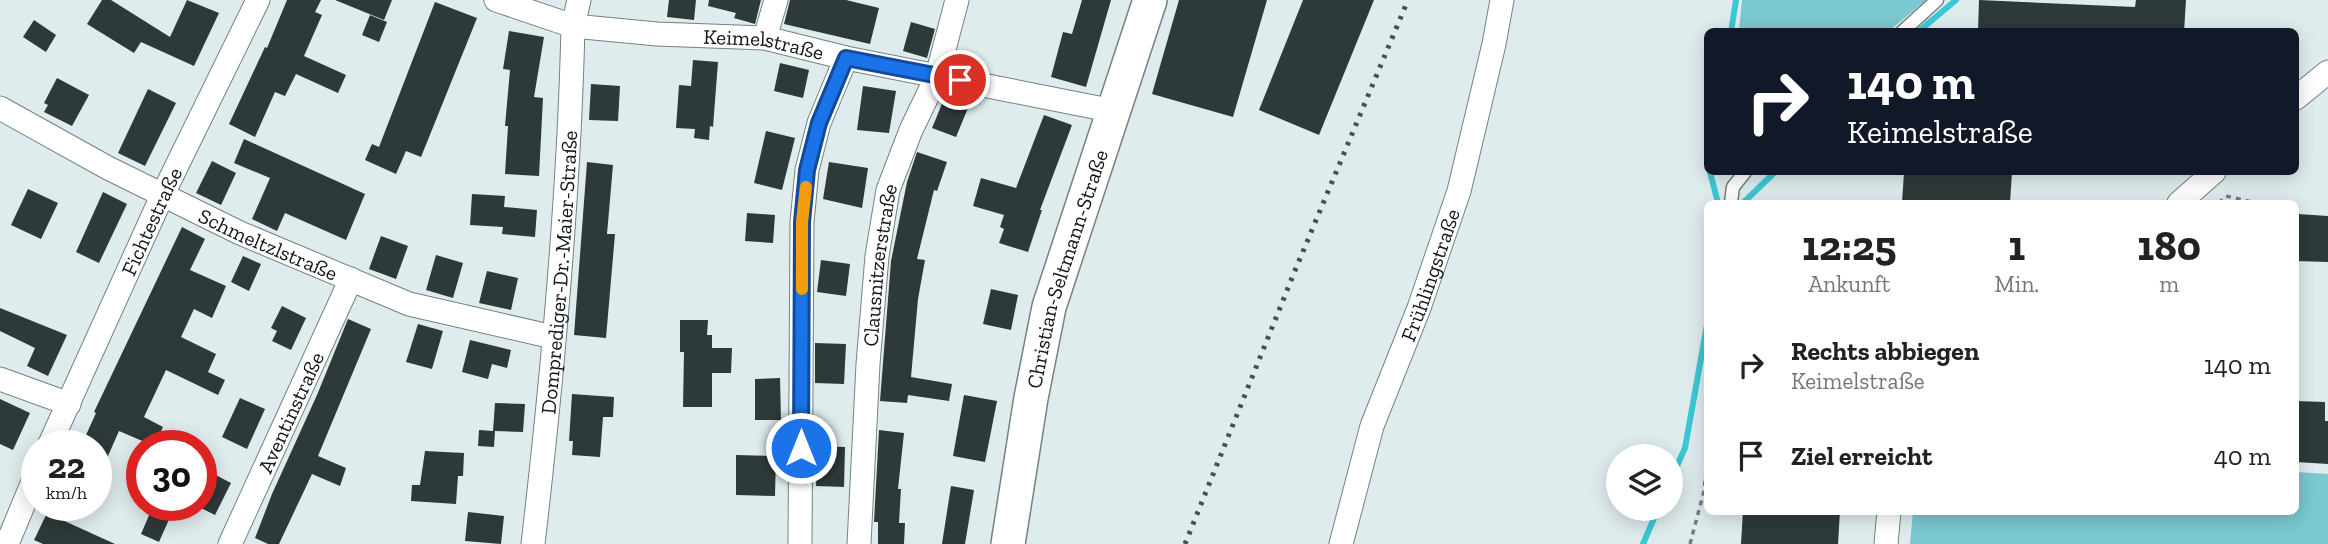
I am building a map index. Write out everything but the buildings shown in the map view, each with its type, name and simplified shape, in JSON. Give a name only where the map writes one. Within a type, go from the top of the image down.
[{"type":"main road","name":"Christian-Seltmann-Straße","points":[[1008,544],[1031,398],[1049,307],[1150,0]]},
{"type":"street","name":"Fichtestraße","points":[[57,430],[162,196],[258,0]]},
{"type":"street","name":"Keimelstraße","points":[[496,0],[573,26],[657,34],[765,38],[846,58],[1114,111]]},
{"type":"street","name":"Domprediger-Dr.-Maier-Straße","points":[[533,544],[548,416],[566,174],[573,26],[579,0]]},
{"type":"street","points":[[765,38],[776,0]]},
{"type":"street","name":"Clausnitzerstraße","points":[[859,544],[868,363],[879,243],[888,190],[911,130],[937,76],[957,0]]},
{"type":"street","name":"Frühlingstraße","points":[[1341,544],[1373,426],[1419,308],[1459,191],[1502,0]]},
{"type":"street","points":[[800,544],[802,222],[807,170],[819,123],[846,58]]},
{"type":"street","points":[[2299,96],[2328,72]]},
{"type":"street","name":"Schmeltzlstraße","points":[[0,108],[162,196],[240,233],[409,304],[553,337]]},
{"type":"street","points":[[2182,200],[2211,175]]},
{"type":"street","name":"Aventinstraße","points":[[230,544],[351,279]]},
{"type":"street","points":[[0,379],[69,404]]},
{"type":"street","points":[[7,544],[21,510]]},
{"type":"street","points":[[1886,544],[1889,515]]},
{"type":"lane","points":[[1906,28],[1937,0]]},
{"type":"lane","points":[[1731,200],[1733,187],[1743,175]]},
{"type":"path","points":[[2222,200],[2226,196],[2243,200]]},
{"type":"path","points":[[1690,544],[1704,491]]},
{"type":"shaded area","points":[[1742,0],[1926,0],[1893,28],[1739,28]]},
{"type":"shaded area","points":[[2299,472],[2328,474],[2328,544],[1910,544],[1913,515],[2299,515]]},
{"type":"waterway","points":[[1732,28],[1736,0]]},
{"type":"waterway","points":[[1923,28],[1956,0]]},
{"type":"waterway","points":[[1711,175],[1717,200]]},
{"type":"waterway","points":[[1746,200],[1772,175]]},
{"type":"waterway","points":[[1683,452],[1704,341]]},
{"type":"waterway","points":[[1643,544],[1653,521]]},
{"type":"railway","points":[[1185,544],[1408,0]]},
{"type":"slow traffic","points":[[802,289],[802,222],[806,187]]},
{"type":"route","points":[[801,448],[802,222],[807,170],[819,123],[846,58],[960,80]]}]
